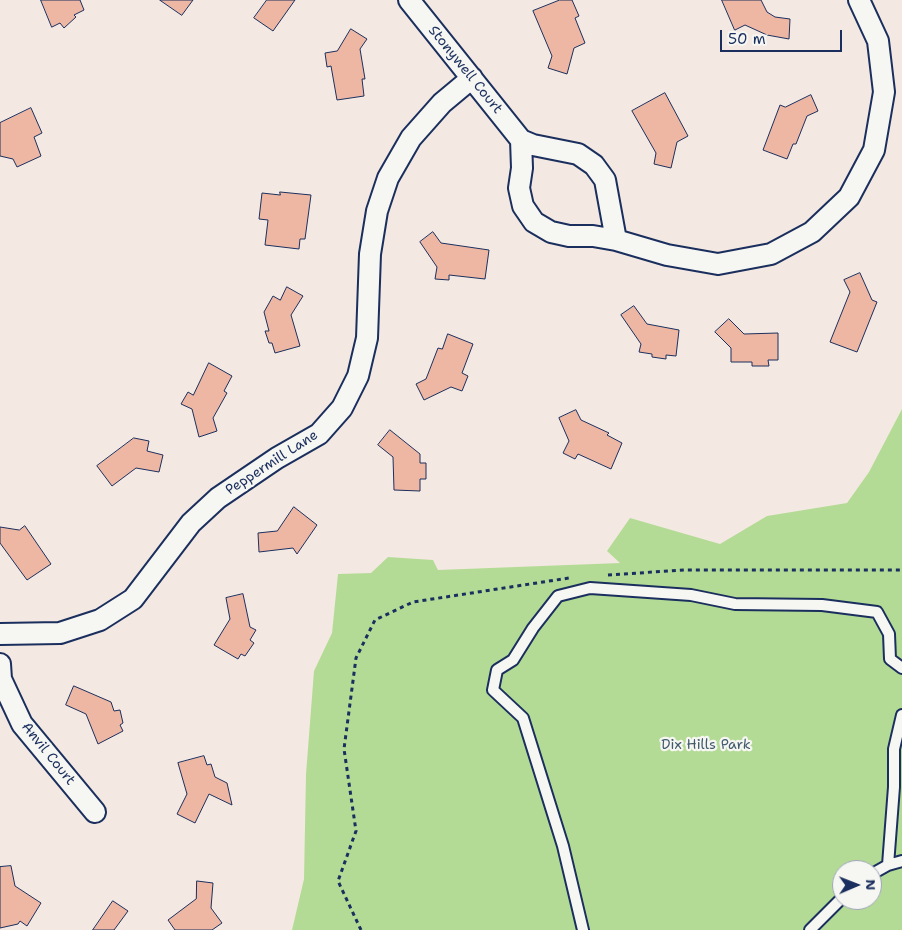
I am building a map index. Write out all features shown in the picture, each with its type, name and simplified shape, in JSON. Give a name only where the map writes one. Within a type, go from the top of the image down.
[{"type":"street","name":"Stonywell Court","points":[[408,0],[521,140]]},
{"type":"street","points":[[616,240],[605,180],[594,165],[578,154],[533,145],[521,140],[522,168],[519,188],[523,206],[534,222],[550,232],[569,236],[594,236],[616,240],[667,255],[718,264],[771,254],[812,232],[849,197],[874,150],[884,92],[878,41],[859,0]]},
{"type":"street","name":"Peppermill Lane","points":[[0,634],[60,633],[100,620],[133,599],[191,523],[218,498],[277,458],[319,434],[342,408],[358,376],[367,338],[370,254],[377,211],[388,178],[411,138],[442,102],[472,78]]},
{"type":"street","name":"Anvil Court","points":[[0,664],[1,679],[22,724],[95,812]]},
{"type":"lane","points":[[583,930],[563,846],[523,718],[494,690],[497,670],[513,660],[533,628],[558,596],[590,588],[692,595],[735,604],[822,605],[877,612],[889,634],[890,658],[902,668]]},
{"type":"lane","points":[[888,865],[894,787],[894,749],[902,716]]},
{"type":"lane","points":[[882,868],[902,861]]},
{"type":"lane","points":[[810,930],[832,908]]},
{"type":"green space","name":"Dix Hills Park","points":[[902,409],[902,930],[292,930],[304,879],[306,774],[314,671],[332,633],[338,574],[371,573],[388,557],[433,560],[438,570],[620,563],[607,551],[630,518],[720,544],[767,516],[847,503],[869,472]]},
{"type":"building","points":[[41,0],[80,0],[84,10],[74,15],[76,17],[64,28],[60,23],[52,27]]},
{"type":"building","points":[[160,0],[193,0],[182,15]]},
{"type":"building","points":[[267,0],[295,0],[273,31],[254,18]]},
{"type":"building","points":[[560,0],[572,0],[579,16],[575,18],[585,43],[574,48],[567,74],[548,68],[552,56],[533,11]]},
{"type":"building","points":[[722,0],[761,0],[767,12],[775,17],[790,19],[789,39],[767,35],[745,25],[735,30]]},
{"type":"building","points":[[351,29],[367,39],[360,49],[365,79],[362,79],[364,96],[337,100],[331,66],[327,67],[325,53],[337,51]]},
{"type":"building","points":[[665,93],[688,136],[677,142],[671,168],[654,164],[656,153],[632,111]]},
{"type":"building","points":[[811,95],[818,111],[807,116],[796,144],[793,144],[787,159],[763,150],[780,105],[785,107]]},
{"type":"building","points":[[31,108],[42,133],[34,137],[41,156],[17,167],[13,159],[0,156],[0,123]]},
{"type":"building","points":[[280,192],[311,195],[305,239],[300,239],[299,249],[265,245],[268,220],[259,219],[262,193],[280,195]]},
{"type":"building","points":[[433,232],[441,243],[489,250],[485,279],[449,275],[449,280],[435,279],[437,267],[420,242]]},
{"type":"building","points":[[860,273],[872,300],[877,302],[857,352],[830,342],[850,292],[844,280]]},
{"type":"building","points":[[287,287],[303,296],[291,315],[300,346],[275,353],[265,331],[269,331],[264,312],[273,296],[280,300]]},
{"type":"building","points":[[634,306],[647,324],[679,330],[676,356],[666,355],[666,359],[652,357],[652,354],[639,352],[641,344],[621,315]]},
{"type":"building","points":[[729,319],[744,334],[778,333],[778,360],[768,360],[769,366],[752,366],[752,362],[731,362],[731,348],[715,332]]},
{"type":"building","points":[[448,334],[473,344],[462,373],[468,376],[462,391],[451,387],[424,400],[416,384],[426,379],[438,348],[442,349]]},
{"type":"building","points":[[209,363],[232,376],[224,391],[227,393],[213,418],[217,431],[199,437],[192,409],[181,404],[188,392],[193,395]]},
{"type":"building","points":[[576,410],[581,420],[609,433],[607,435],[622,443],[611,469],[578,454],[575,459],[563,453],[569,441],[559,418]]},
{"type":"building","points":[[390,430],[420,454],[420,463],[426,463],[426,479],[420,479],[420,491],[394,490],[393,457],[378,445]]},
{"type":"building","points":[[134,438],[149,441],[147,451],[163,455],[159,472],[136,468],[112,486],[97,466]]},
{"type":"building","points":[[294,507],[317,525],[297,554],[293,548],[259,552],[258,533],[277,531]]},
{"type":"building","points":[[25,526],[51,564],[27,580],[0,543],[0,527],[19,530]]},
{"type":"building","points":[[243,594],[250,627],[256,630],[250,640],[254,643],[245,656],[241,654],[238,659],[214,645],[230,619],[226,598]]},
{"type":"building","points":[[74,686],[111,702],[114,711],[120,710],[123,723],[120,725],[123,731],[98,744],[86,714],[66,705]]},
{"type":"building","points":[[204,756],[207,765],[211,764],[215,777],[227,783],[232,805],[209,794],[195,823],[177,814],[187,794],[178,763]]},
{"type":"building","points":[[11,866],[15,886],[41,903],[27,926],[20,921],[18,924],[0,928],[0,867]]},
{"type":"building","points":[[197,881],[213,883],[211,908],[222,923],[212,930],[175,930],[168,920],[196,899]]},
{"type":"building","points":[[113,901],[128,911],[114,930],[93,930]]}]
